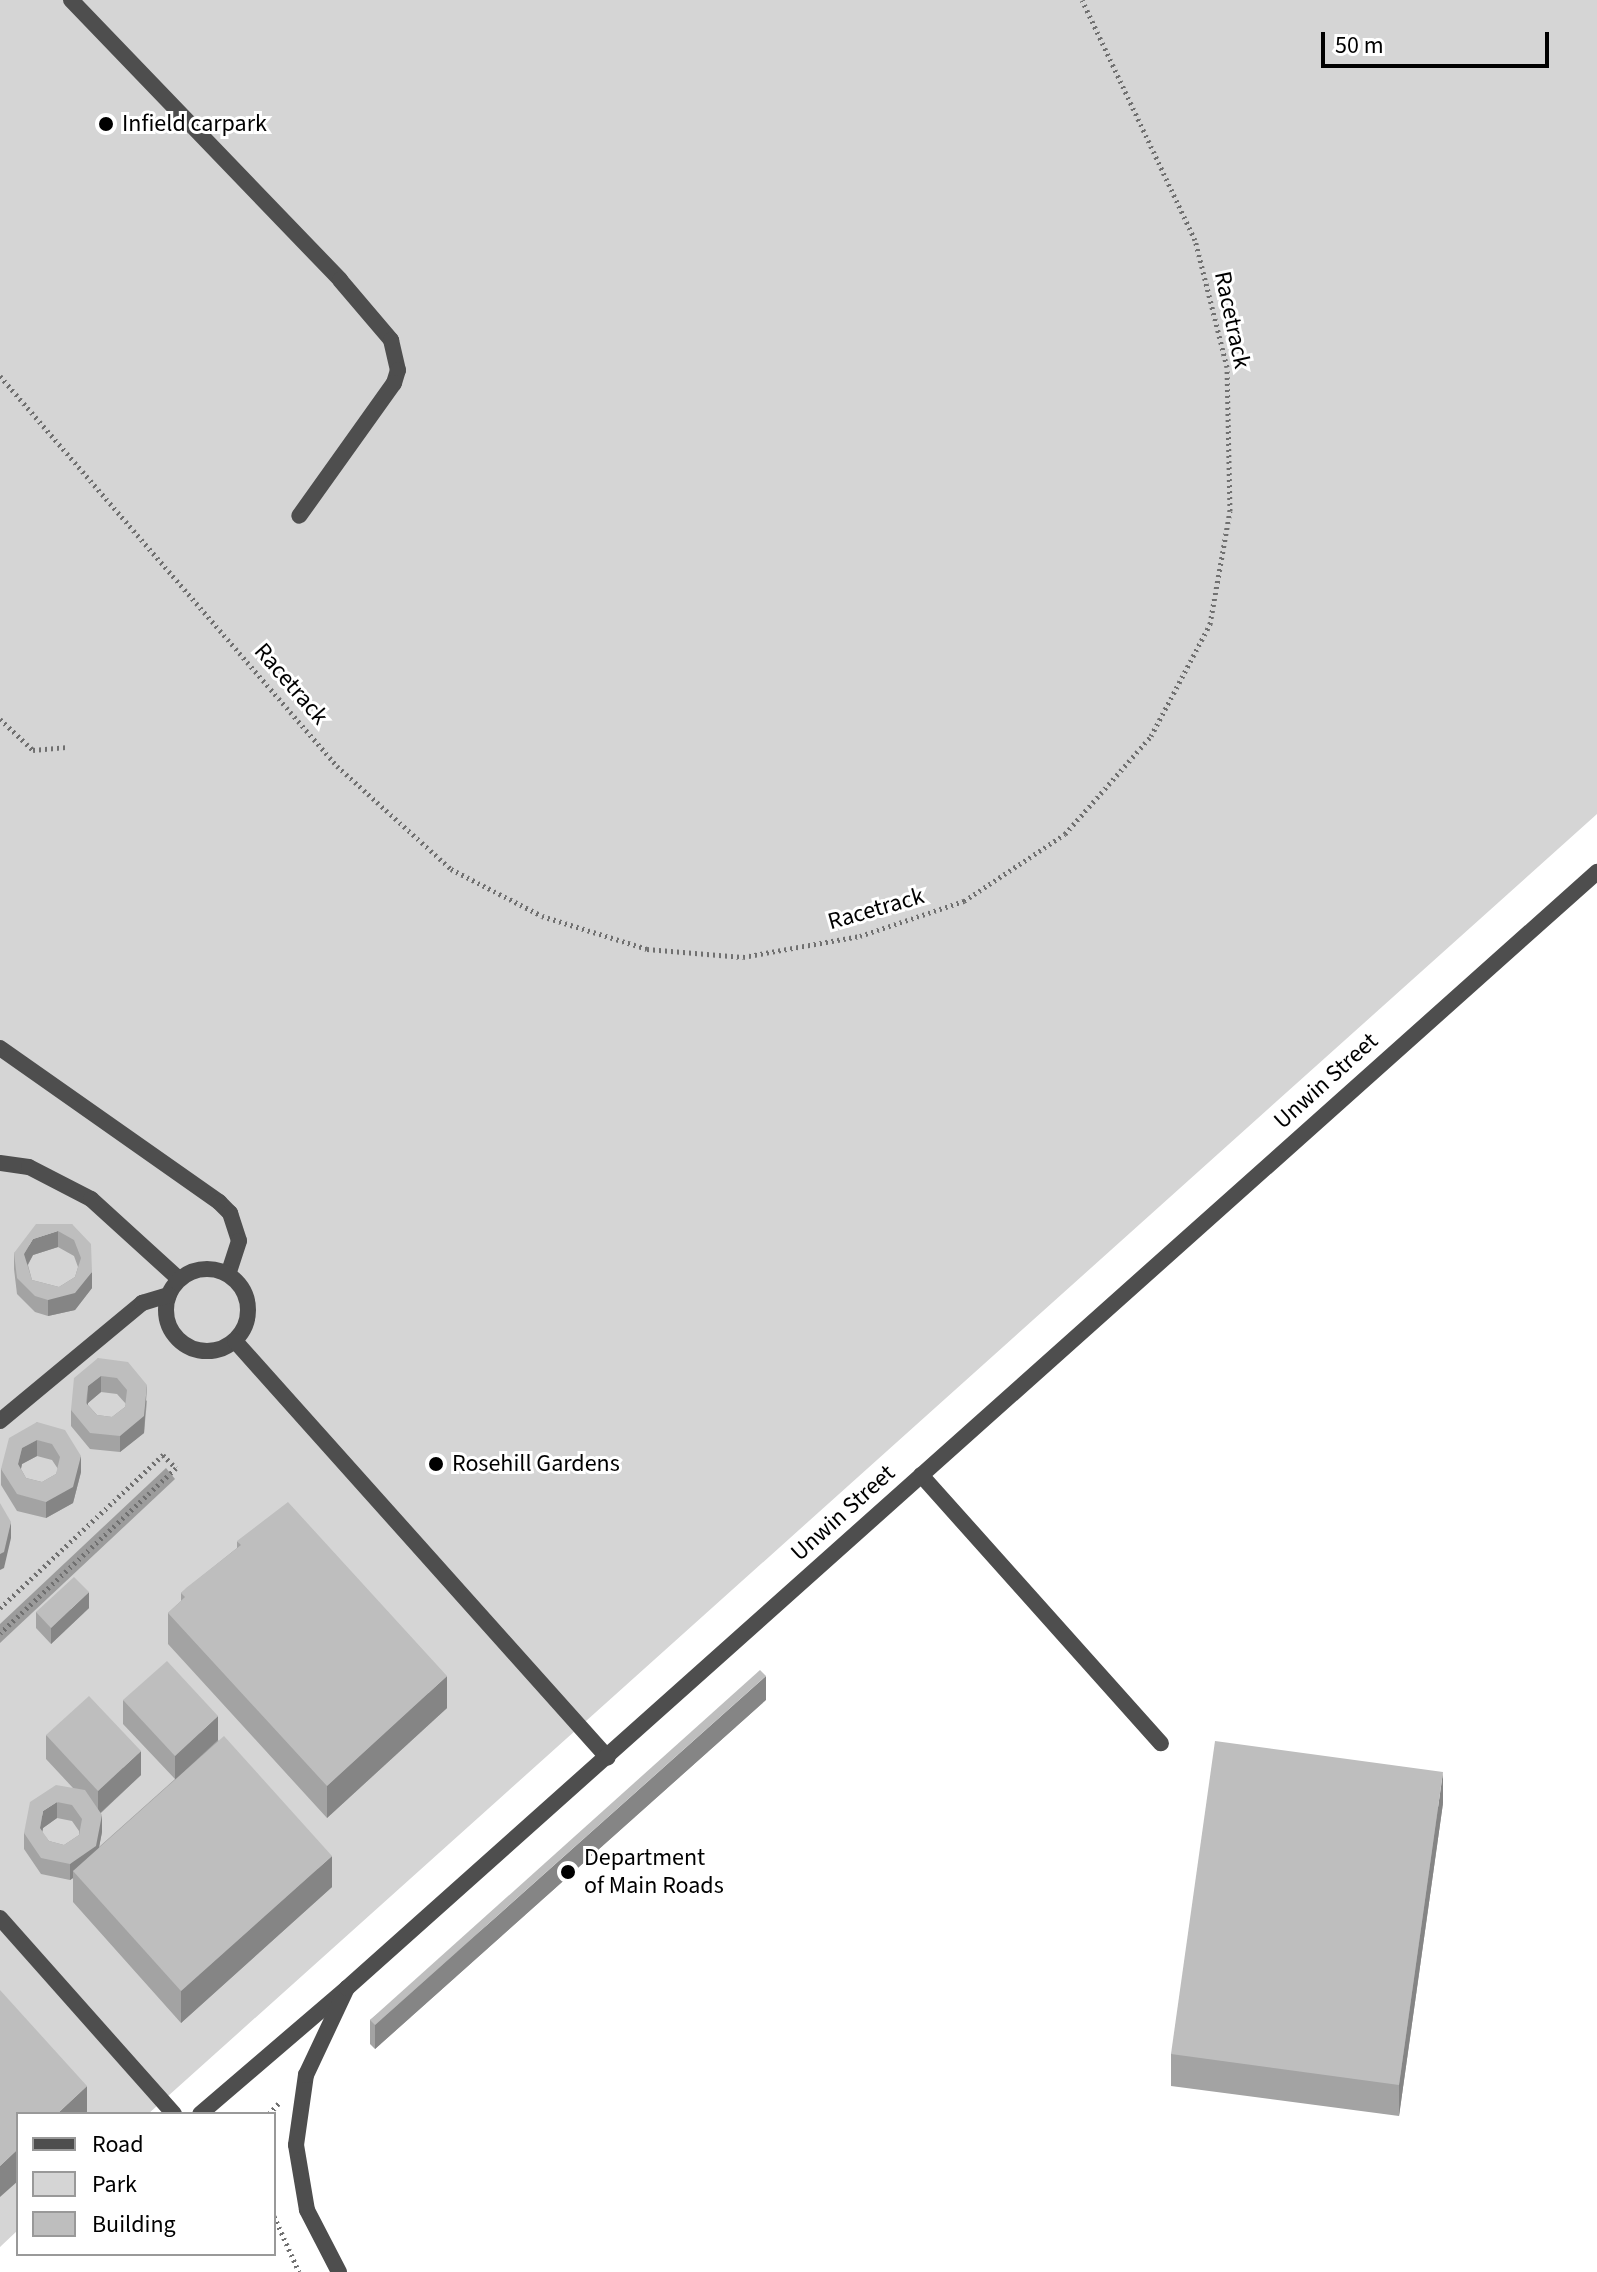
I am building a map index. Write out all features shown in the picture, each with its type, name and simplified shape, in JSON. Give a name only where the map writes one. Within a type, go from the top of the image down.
[{"type":"street","points":[[71,0],[340,280],[391,340],[398,370],[394,383],[299,516]]},
{"type":"street","name":"Unwin Street","points":[[339,2272],[307,2210],[296,2145],[306,2075],[347,1988],[1597,872]]},
{"type":"street","points":[[0,1048],[219,1202],[230,1213],[239,1241],[228,1274]]},
{"type":"street","points":[[0,1163],[29,1167],[91,1199],[179,1279]]},
{"type":"street","points":[[202,1269],[228,1274],[238,1282],[248,1306],[248,1319],[235,1341],[210,1352],[183,1345],[168,1324],[169,1295],[179,1279],[202,1269]]},
{"type":"street","points":[[0,1421],[142,1303],[169,1295]]},
{"type":"street","points":[[235,1341],[608,1758]]},
{"type":"street","points":[[921,1475],[1161,1743]]},
{"type":"street","points":[[0,1918],[172,2112]]},
{"type":"street","points":[[202,2112],[347,1988]]},
{"type":"path","name":"Racetrack","points":[[0,376],[337,766],[451,869],[542,916],[647,949],[743,957],[860,936],[964,901],[1065,834],[1151,736],[1210,624],[1230,511],[1227,367],[1195,240],[1082,0]]},
{"type":"path","points":[[0,719],[33,750],[66,747]]},
{"type":"path","points":[[0,1608],[163,1455],[176,1468],[0,1633]]},
{"type":"path","points":[[276,2220],[299,2272]]},
{"type":"green space","name":"Rosehill Gardens","points":[[0,0],[1597,0],[1597,814],[150,2112],[16,2112],[16,2232],[0,2247]]},
{"type":"shaded area","points":[[166,1468],[175,1479],[0,1643],[0,1624]]},
{"type":"building","points":[[36,1224],[72,1224],[91,1244],[92,1272],[75,1293],[48,1300],[35,1296],[17,1278],[14,1253]],"holes":[[[58,1231],[74,1240],[81,1258],[75,1277],[59,1287],[32,1280],[24,1254],[33,1239]]]},
{"type":"building","points":[[98,1358],[128,1362],[147,1385],[144,1416],[120,1436],[90,1433],[71,1410],[74,1378]],"holes":[[[101,1376],[117,1378],[127,1390],[125,1407],[112,1417],[97,1415],[86,1403],[88,1386]]]},
{"type":"building","points":[[37,1422],[65,1430],[81,1456],[73,1487],[46,1502],[17,1494],[1,1469],[9,1438]],"holes":[[[37,1440],[52,1444],[60,1457],[56,1474],[42,1482],[26,1478],[18,1464],[22,1448]]]},
{"type":"building","points":[[288,1502],[447,1676],[327,1786],[168,1613],[185,1597],[181,1593],[186,1588],[241,1545],[237,1541]]},
{"type":"building","points":[[0,1503],[11,1522],[4,1552],[0,1554]]},
{"type":"building","points":[[74,1577],[89,1592],[51,1628],[36,1612]]},
{"type":"building","points":[[167,1661],[218,1716],[175,1756],[123,1700]]},
{"type":"building","points":[[760,1670],[766,1676],[375,2025],[370,2020]]},
{"type":"building","points":[[89,1696],[141,1751],[98,1791],[46,1735]]},
{"type":"building","points":[[224,1736],[332,1856],[181,1991],[73,1871]]},
{"type":"building","points":[[1215,1741],[1443,1772],[1399,2085],[1171,2054]]},
{"type":"building","points":[[56,1785],[85,1790],[102,1815],[96,1846],[70,1864],[41,1858],[24,1833],[30,1802]],"holes":[[[57,1802],[72,1805],[82,1819],[79,1835],[64,1845],[49,1841],[40,1828],[43,1811]]]},
{"type":"building","points":[[0,1990],[87,2086],[59,2112],[16,2112],[16,2151],[0,2166]]},
{"type":"place","name":"Infield carpark","points":[[106,124]]},
{"type":"place","name":"Rosehill Gardens","points":[[436,1464]]},
{"type":"place","name":"Department of Main Roads","points":[[568,1872]]}]
